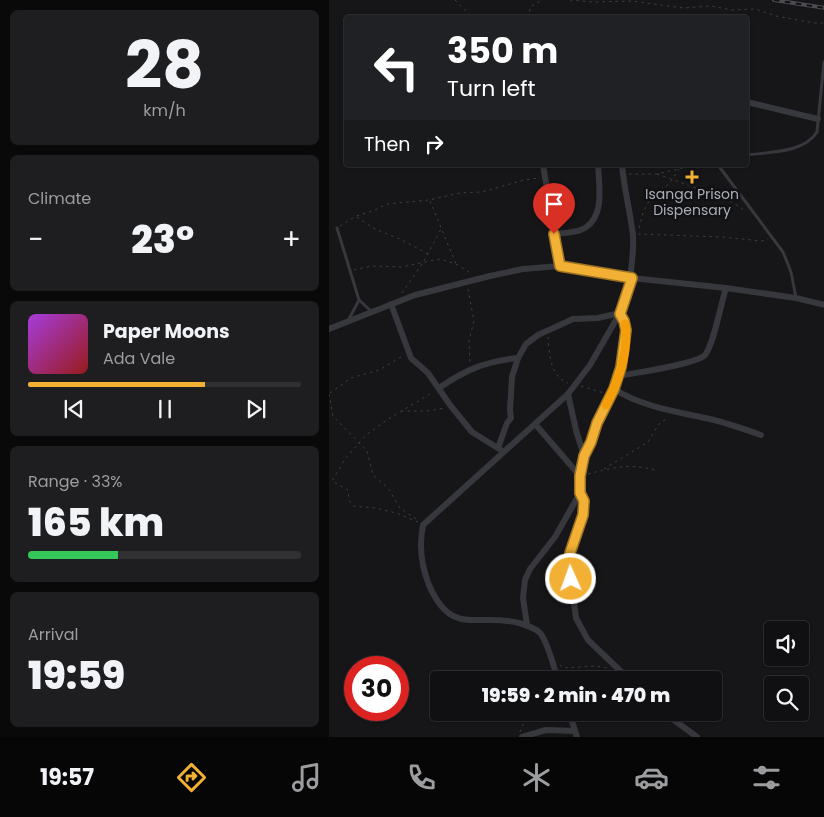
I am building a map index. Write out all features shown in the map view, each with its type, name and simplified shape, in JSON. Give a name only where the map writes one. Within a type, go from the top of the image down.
[{"type":"street","points":[[749,102],[818,119]]},
{"type":"street","points":[[543,167],[560,266]]},
{"type":"street","points":[[554,234],[576,231],[585,228],[593,221],[599,209],[598,167]]},
{"type":"street","points":[[555,671],[540,633],[527,626],[514,622],[489,619],[469,622],[460,620],[445,612],[433,594],[423,567],[420,542],[423,525],[536,425],[568,394],[590,365],[620,314],[631,278],[635,234],[622,167]]},
{"type":"street","points":[[329,329],[415,295],[485,277],[560,266],[631,278],[796,298],[824,305]]},
{"type":"street","points":[[619,376],[697,360],[704,356],[711,341],[725,288]]},
{"type":"street","points":[[393,304],[408,352],[414,362],[429,373],[452,408],[473,432],[504,452]]},
{"type":"street","points":[[498,448],[507,423],[511,418],[512,377],[517,358],[526,344],[531,339],[573,319],[598,318],[620,314]]},
{"type":"street","points":[[619,671],[588,640],[576,618],[570,553],[583,515],[584,501],[580,493],[580,476],[584,456],[589,448],[597,423],[613,392],[621,367],[626,330],[620,314]]},
{"type":"street","points":[[439,388],[470,370],[491,362],[517,358]]},
{"type":"street","points":[[613,392],[761,435]]},
{"type":"street","points":[[568,394],[584,456]]},
{"type":"street","points":[[536,425],[580,476]]},
{"type":"street","points":[[527,626],[523,598],[525,580],[530,570],[555,537],[580,493]]},
{"type":"street","points":[[520,737],[546,730],[576,734],[572,721]]},
{"type":"street","points":[[675,721],[697,737]]},
{"type":"lane","points":[[749,155],[790,148],[809,142],[817,132],[824,62]]},
{"type":"lane","points":[[719,167],[783,252],[789,263],[796,298]]},
{"type":"lane","points":[[337,228],[359,300],[371,312]]},
{"type":"lane","points":[[347,321],[356,309],[359,300]]},
{"type":"path","points":[[455,0],[470,15]]},
{"type":"path","points":[[529,15],[530,7],[542,0]]},
{"type":"path","points":[[570,0],[593,2],[632,0],[683,8],[711,6],[732,10],[747,9],[814,23],[824,23]]},
{"type":"path","points":[[623,174],[657,174],[687,167]]},
{"type":"path","points":[[679,169],[667,185],[649,200],[635,234],[722,237],[762,241],[768,239]]},
{"type":"path","points":[[657,174],[727,199],[756,216]]},
{"type":"path","points":[[337,228],[356,216],[373,212],[387,204],[429,200],[459,193],[487,190],[524,180],[546,178]]},
{"type":"path","points":[[429,200],[456,264]]},
{"type":"path","points":[[356,216],[373,228],[402,240],[428,254]]},
{"type":"path","points":[[393,304],[424,261],[441,229]]},
{"type":"path","points":[[351,271],[367,266],[401,267],[440,258],[456,264],[473,275],[485,277]]},
{"type":"path","points":[[467,282],[474,322],[469,340],[470,370]]},
{"type":"path","points":[[547,331],[551,359],[557,374],[564,382],[613,392]]},
{"type":"path","points":[[408,352],[383,369],[351,378],[329,393],[333,416],[367,450],[373,475],[388,488],[400,508],[423,525]]},
{"type":"path","points":[[423,525],[396,513],[366,506],[353,506],[349,500],[348,490],[331,481],[345,459],[366,435],[439,388]]},
{"type":"path","points":[[401,411],[427,411],[452,408]]},
{"type":"path","points":[[605,469],[644,446],[651,440],[660,422],[676,411]]},
{"type":"path","points":[[580,476],[629,465],[655,470]]},
{"type":"path","points":[[546,671],[550,658],[563,668],[595,666],[617,669]]},
{"type":"path","points":[[520,737],[526,721]]},
{"type":"railway","points":[[774,0],[825,8]]},
{"type":"slow traffic","points":[[606,405],[619,376],[626,330],[625,324]]},
{"type":"place","name":"Isanga Prison Dispensary","points":[[692,177]]},
{"type":"route","points":[[554,234],[560,266],[632,278],[620,314],[626,325],[626,330],[619,376],[584,456],[580,476],[580,493],[584,501],[583,515],[570,553],[571,579]]}]
